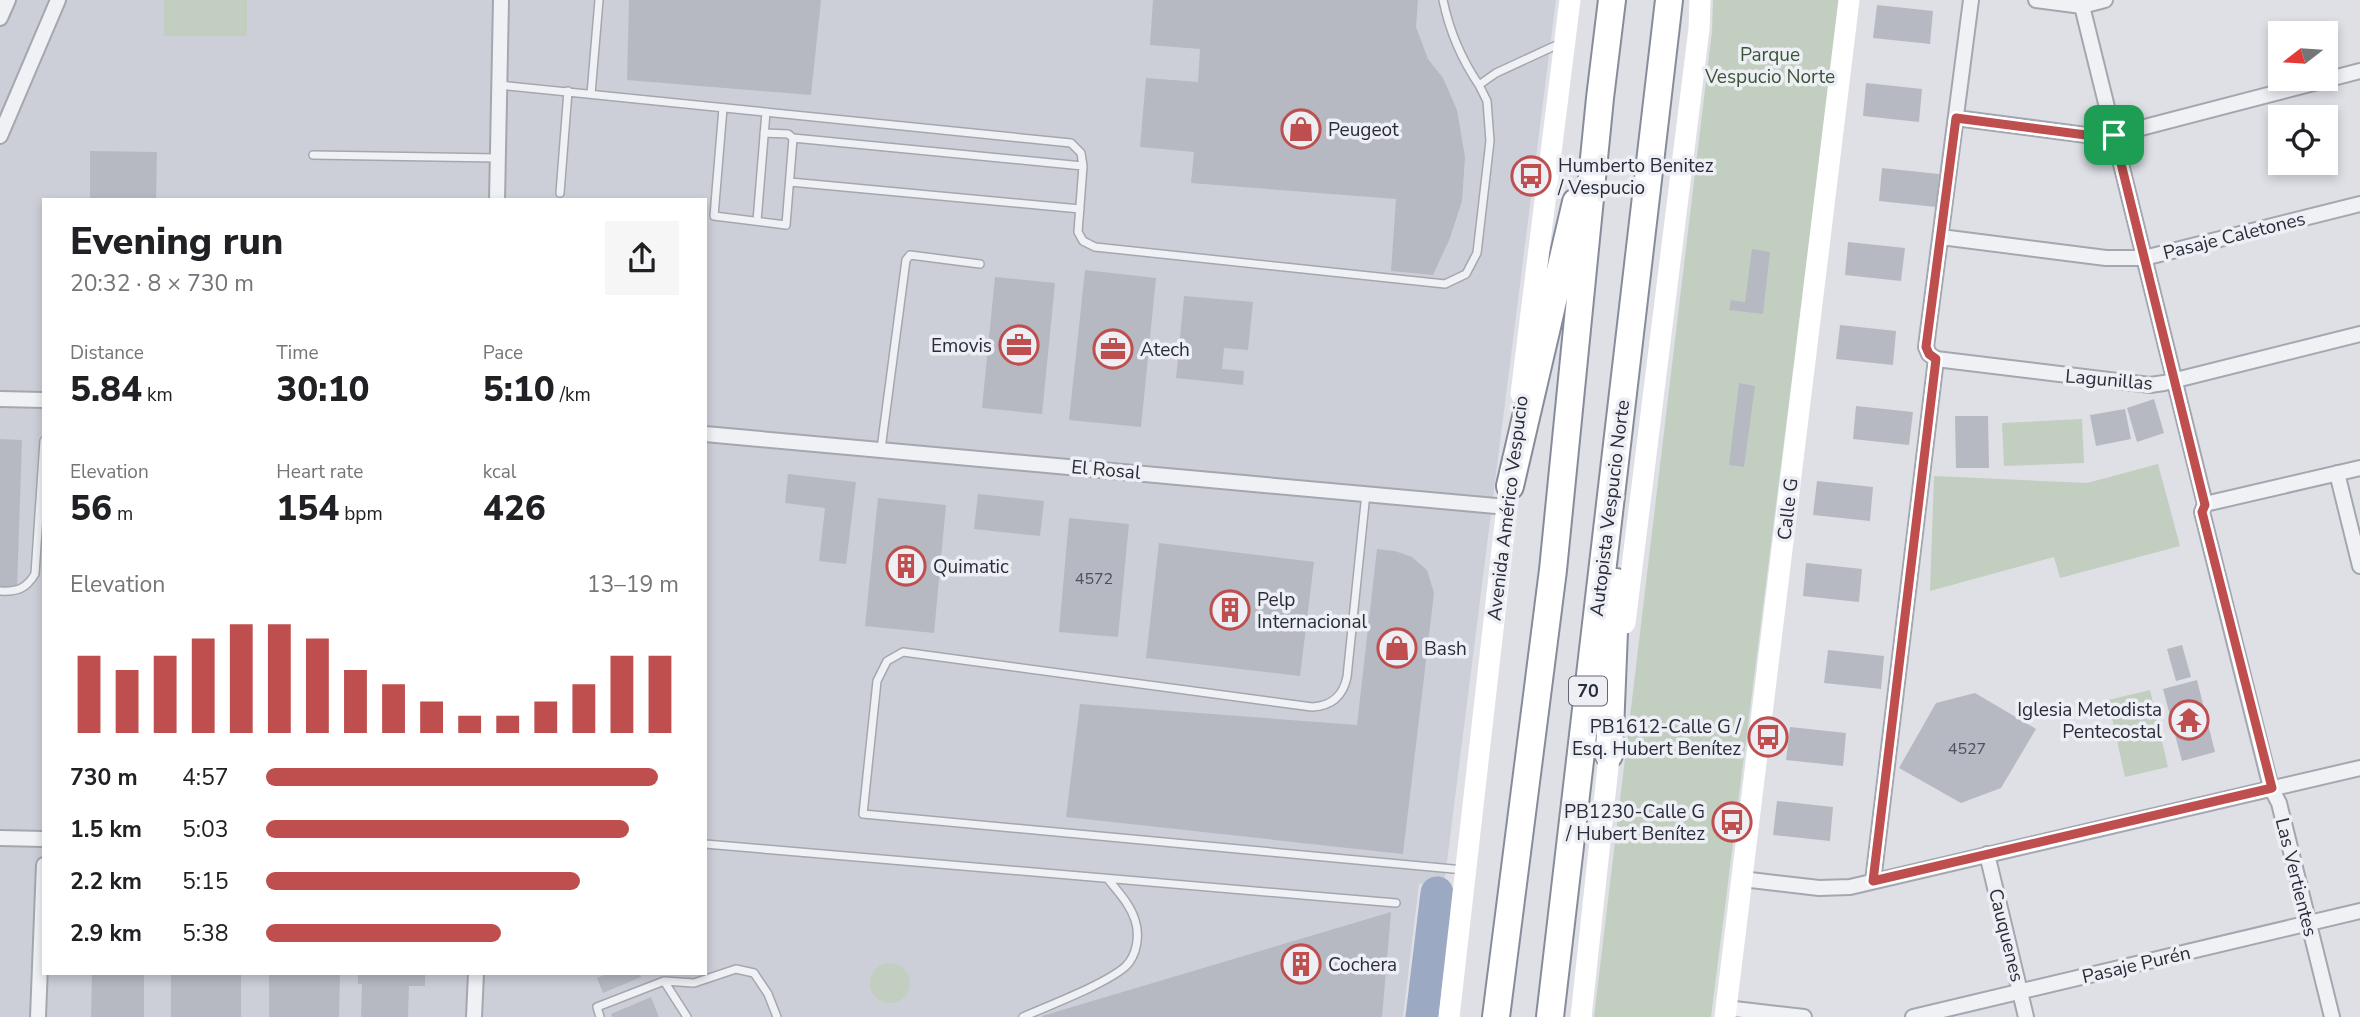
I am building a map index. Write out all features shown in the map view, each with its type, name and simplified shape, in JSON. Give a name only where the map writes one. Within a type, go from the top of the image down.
[{"type":"highway","points":[[1496,1017],[1553,570],[1612,0]]},
{"type":"highway","name":"Autopista Vespucio Norte","points":[[1550,1017],[1670,0]]},
{"type":"highway","points":[[1508,496],[1600,98]]},
{"type":"highway","points":[[1609,755],[1626,364]]},
{"type":"main road","name":"Avenida Américo Vespucio","points":[[1448,1017],[1508,496],[1570,0]]},
{"type":"main road","points":[[1581,1017],[1609,755],[1699,29],[1700,0]]},
{"type":"main road","name":"Calle G","points":[[1725,1013],[1849,0]]},
{"type":"street","points":[[0,18],[8,0]]},
{"type":"street","points":[[0,136],[58,0]]},
{"type":"street","points":[[497,198],[501,0]]},
{"type":"street","points":[[1873,881],[1936,359],[1929,354],[1926,347],[1971,0]]},
{"type":"street","points":[[2036,0],[2082,6],[2105,0]]},
{"type":"street","name":"Las Vertientes","points":[[2082,6],[2205,505],[2202,512],[2332,1017]]},
{"type":"street","points":[[1956,118],[2086,135],[2114,135],[2360,71]]},
{"type":"street","name":"Pasaje Caletones","points":[[1941,237],[2105,258],[2144,258],[2360,204]]},
{"type":"street","name":"Lagunillas","points":[[1936,359],[2150,385],[2360,334]]},
{"type":"street","points":[[0,399],[42,400]]},
{"type":"street","name":"El Rosal","points":[[707,433],[1367,492],[1508,496]]},
{"type":"street","points":[[2205,505],[2360,468]]},
{"type":"street","points":[[2337,473],[2360,566]]},
{"type":"street","points":[[1742,878],[1832,889],[2360,768]]},
{"type":"street","points":[[0,838],[42,839]]},
{"type":"street","name":"Cauquenes","points":[[1987,854],[2026,1017]]},
{"type":"street","name":"Pasaje Purén","points":[[1913,1017],[2360,911]]},
{"type":"street","points":[[38,1017],[42,916]]},
{"type":"street","points":[[474,1017],[476,975]]},
{"type":"street","points":[[1725,1013],[1804,1017]]},
{"type":"lane","points":[[591,94],[599,0]]},
{"type":"lane","points":[[499,85],[1070,143],[1080,153],[1083,166],[1078,232],[1083,241],[1095,247],[1445,284],[1466,274],[1477,253],[1490,141],[1487,101],[1469,70],[1443,0]]},
{"type":"lane","points":[[1479,85],[1496,73],[1564,41]]},
{"type":"lane","points":[[560,193],[568,91]]},
{"type":"lane","points":[[723,108],[714,216],[786,225],[793,138]]},
{"type":"lane","points":[[757,221],[766,112]]},
{"type":"lane","points":[[764,133],[1083,166]]},
{"type":"lane","points":[[313,155],[497,158]]},
{"type":"lane","points":[[790,182],[1080,209]]},
{"type":"lane","points":[[881,449],[906,260],[910,256],[980,264]]},
{"type":"lane","points":[[0,591],[12,592],[27,587],[35,574],[42,471]]},
{"type":"lane","points":[[1367,492],[1346,677],[1341,693],[1328,704],[1312,707],[903,652],[887,661],[877,681],[863,814],[1465,870]]},
{"type":"lane","points":[[707,844],[1396,903]]},
{"type":"lane","points":[[1023,1017],[1107,979],[1128,965],[1138,943],[1136,922],[1128,905],[1108,879]]},
{"type":"lane","points":[[600,1017],[597,1007],[664,981],[694,983],[736,969],[754,973],[768,994],[776,1017]]},
{"type":"lane","points":[[664,981],[687,1017]]},
{"type":"shaded area","points":[[0,0],[1556,0],[1444,885],[1419,884],[1403,1017],[0,1017]]},
{"type":"green space","points":[[164,0],[247,0],[247,36],[164,36]]},
{"type":"green space","name":"Parque Vespucio Norte","points":[[1713,0],[1840,0],[1711,1017],[1594,1017],[1712,31]]},
{"type":"green space","points":[[2082,419],[2084,463],[2004,466],[2002,423]]},
{"type":"green space","points":[[2158,464],[2180,546],[2060,578],[2054,557],[1930,591],[1934,476],[2087,483]]},
{"type":"green space","points":[[2150,690],[2168,767],[2125,777],[2108,700]]},
{"type":"green space","points":[[890,963],[904,969],[910,983],[904,997],[890,1003],[876,997],[870,983],[876,969]]},
{"type":"building","points":[[629,0],[821,0],[811,95],[627,80]]},
{"type":"building","name":"Peugeot","points":[[1153,0],[1418,0],[1416,27],[1428,59],[1443,78],[1457,110],[1465,157],[1462,201],[1450,238],[1433,275],[1391,271],[1396,199],[1191,183],[1194,152],[1140,147],[1146,78],[1198,82],[1200,49],[1150,45]]},
{"type":"building","points":[[1877,5],[1933,11],[1930,44],[1873,38]]},
{"type":"building","points":[[1866,83],[1922,89],[1919,122],[1863,116]]},
{"type":"building","points":[[90,151],[157,152],[156,198],[90,198]]},
{"type":"building","points":[[1882,168],[1939,174],[1936,207],[1879,201]]},
{"type":"building","points":[[1848,242],[1905,248],[1901,281],[1845,275]]},
{"type":"building","points":[[1752,249],[1770,252],[1763,314],[1729,310],[1731,300],[1745,302]]},
{"type":"building","name":"Atech","points":[[1085,270],[1156,278],[1141,427],[1069,420]]},
{"type":"building","name":"Emovis","points":[[995,277],[1055,283],[1042,414],[982,408]]},
{"type":"building","points":[[1184,296],[1253,302],[1248,350],[1224,348],[1222,369],[1244,371],[1243,385],[1176,378]]},
{"type":"building","points":[[1840,325],[1896,331],[1893,365],[1836,359]]},
{"type":"building","points":[[1739,383],[1755,386],[1744,467],[1729,465]]},
{"type":"building","points":[[2154,399],[2164,433],[2137,442],[2127,408]]},
{"type":"building","points":[[1856,406],[1913,412],[1909,445],[1853,439]]},
{"type":"building","points":[[2125,409],[2131,439],[2096,446],[2090,415]]},
{"type":"building","points":[[1955,416],[1988,416],[1989,468],[1956,468]]},
{"type":"building","points":[[0,439],[22,440],[17,589],[0,588]]},
{"type":"building","points":[[788,474],[856,482],[846,564],[819,561],[825,508],[785,503]]},
{"type":"building","points":[[1817,481],[1873,487],[1870,521],[1813,515]]},
{"type":"building","name":"Quimatic","points":[[978,494],[1044,501],[1040,536],[974,529]]},
{"type":"building","name":"Quimatic","points":[[878,498],[946,505],[934,633],[865,626]]},
{"type":"building","points":[[1069,518],[1129,524],[1118,637],[1059,632]]},
{"type":"building","name":"Pelp Internacional","points":[[1159,543],[1314,562],[1300,676],[1146,658]]},
{"type":"building","name":"Bash","points":[[1377,549],[1412,557],[1427,570],[1434,593],[1403,854],[1066,817],[1080,704],[1357,725]]},
{"type":"building","points":[[1806,563],[1862,569],[1859,602],[1803,596]]},
{"type":"building","points":[[2182,645],[2191,677],[2176,681],[2167,649]]},
{"type":"building","points":[[1828,650],[1884,656],[1881,689],[1824,683]]},
{"type":"building","name":"Iglesia Metodista Pentecostal","points":[[2197,680],[2215,752],[2182,761],[2163,689]]},
{"type":"building","points":[[1975,693],[2036,729],[2001,788],[1961,803],[1899,768],[1936,703]]},
{"type":"building","points":[[1790,727],[1846,733],[1843,766],[1786,760]]},
{"type":"building","points":[[1777,801],[1833,807],[1830,841],[1773,835]]},
{"type":"building","name":"Cochera","points":[[1391,912],[1382,1017],[1042,1017],[1042,1016]]},
{"type":"building","points":[[92,975],[144,975],[144,1017],[91,1017]]},
{"type":"building","points":[[171,975],[241,975],[241,1017],[171,1017]]},
{"type":"building","points":[[269,975],[340,975],[339,1017],[269,1017]]},
{"type":"building","points":[[358,975],[425,975],[425,986],[409,986],[408,1017],[361,1017],[362,984],[358,984]]},
{"type":"building","points":[[604,975],[641,977],[603,993],[597,978]]},
{"type":"building","points":[[651,997],[659,1017],[612,1017],[611,1014]]},
{"type":"waterway","points":[[1422,1017],[1437,893]]},
{"type":"place","name":"Peugeot","points":[[1301,129]]},
{"type":"place","name":"Humberto Benitez / Vespucio","points":[[1531,176]]},
{"type":"place","name":"Emovis","points":[[1019,345]]},
{"type":"place","name":"Atech","points":[[1113,349]]},
{"type":"place","name":"Quimatic","points":[[906,566]]},
{"type":"place","name":"Pelp Internacional","points":[[1230,610]]},
{"type":"place","name":"Bash","points":[[1397,648]]},
{"type":"place","name":"Iglesia Metodista Pentecostal","points":[[2189,720]]},
{"type":"place","name":"PB1612-Calle G / Esq. Hubert Benítez","points":[[1768,737]]},
{"type":"place","name":"PB1230-Calle G / Hubert Benítez","points":[[1732,822]]},
{"type":"place","name":"Cochera","points":[[1301,964]]},
{"type":"route","points":[[1956,118],[2086,135],[2114,135],[2205,505],[2202,512],[2272,788],[1873,881],[1936,359],[1929,354],[1926,347],[1956,118]]}]
